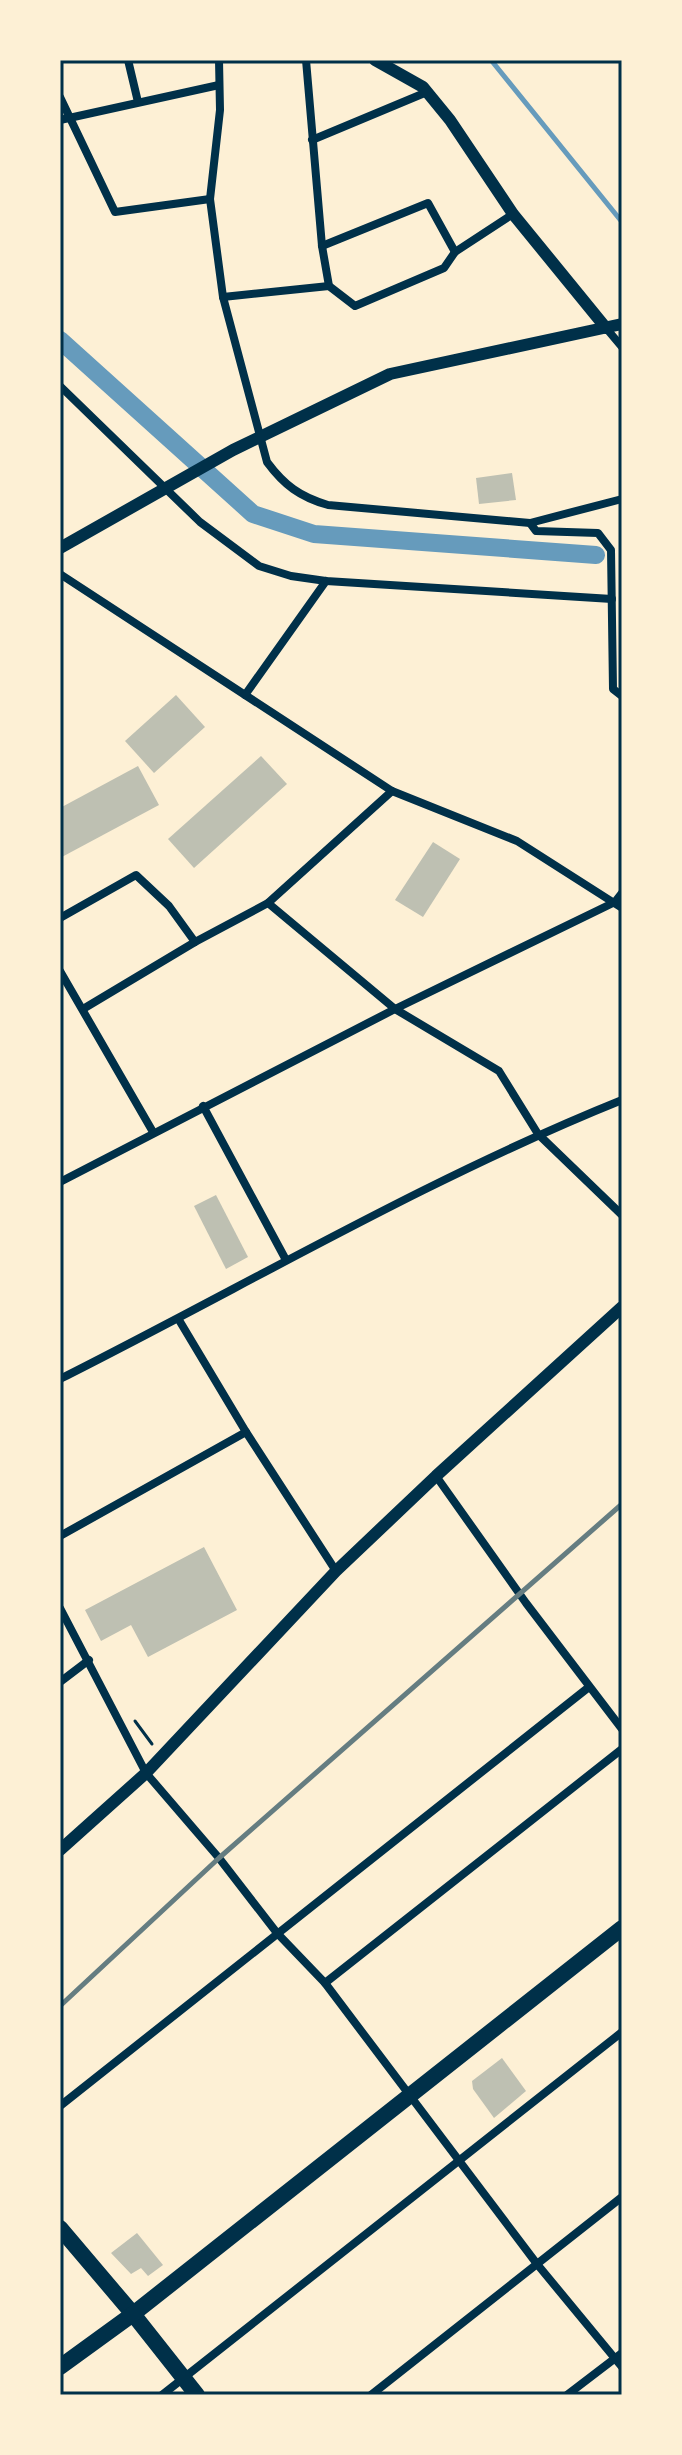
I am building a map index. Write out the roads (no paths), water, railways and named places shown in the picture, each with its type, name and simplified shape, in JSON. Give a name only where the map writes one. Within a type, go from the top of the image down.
[{"type":"main road","points":[[60,2367],[133,2314],[622,1928]]},
{"type":"main road","points":[[60,2228],[197,2395]]},
{"type":"street","points":[[128,60],[138,102]]},
{"type":"street","points":[[219,60],[220,110],[210,199],[223,297],[267,462],[281,481],[304,498],[328,505],[530,523],[622,499]]},
{"type":"street","points":[[306,60],[322,246],[329,286],[355,306],[444,268],[455,252],[513,214]]},
{"type":"street","points":[[375,60],[427,92],[450,120],[513,214],[622,347]]},
{"type":"street","points":[[64,119],[219,85]]},
{"type":"street","points":[[312,140],[427,92]]},
{"type":"street","points":[[60,97],[64,119],[115,212],[210,199]]},
{"type":"street","points":[[322,246],[428,203],[455,252]]},
{"type":"street","points":[[223,297],[329,286]]},
{"type":"street","points":[[60,548],[259,436],[390,374],[622,324]]},
{"type":"street","points":[[60,386],[200,522],[259,566],[291,576],[326,581],[612,599]]},
{"type":"street","points":[[530,523],[536,531],[598,533],[611,550],[613,689],[622,696]]},
{"type":"street","points":[[60,574],[392,791],[517,841],[618,905]]},
{"type":"street","points":[[245,695],[326,581]]},
{"type":"street","points":[[83,1009],[195,942],[268,903],[392,791]]},
{"type":"street","points":[[60,918],[136,875],[169,906],[195,942]]},
{"type":"street","points":[[60,1182],[395,1009],[618,905],[622,893]]},
{"type":"street","points":[[268,903],[395,1009],[499,1071],[538,1134],[622,1215]]},
{"type":"street","points":[[60,971],[153,1132]]},
{"type":"street","points":[[60,1379],[179,1320],[286,1260],[538,1134],[622,1100]]},
{"type":"street","points":[[203,1106],[286,1260]]},
{"type":"street","points":[[60,1850],[146,1773],[336,1571],[622,1307]]},
{"type":"street","points":[[179,1320],[246,1432],[336,1571]]},
{"type":"street","points":[[60,1536],[246,1432]]},
{"type":"street","points":[[436,1476],[622,1729]]},
{"type":"street","points":[[60,1608],[146,1773],[219,1858],[277,1933],[325,1983],[537,2264],[619,2355],[622,2367]]},
{"type":"street","points":[[60,1682],[89,1660]]},
{"type":"street","points":[[60,2106],[589,1687]]},
{"type":"street","points":[[325,1983],[622,1749]]},
{"type":"street","points":[[162,2395],[622,2032]]},
{"type":"street","points":[[371,2395],[622,2197]]},
{"type":"street","points":[[567,2395],[619,2355]]},
{"type":"waterway","points":[[491,60],[622,222]]},
{"type":"waterway","points":[[60,340],[253,514],[314,534],[596,555]]},
{"type":"railway","points":[[60,2006],[219,1858],[622,1504]]}]
